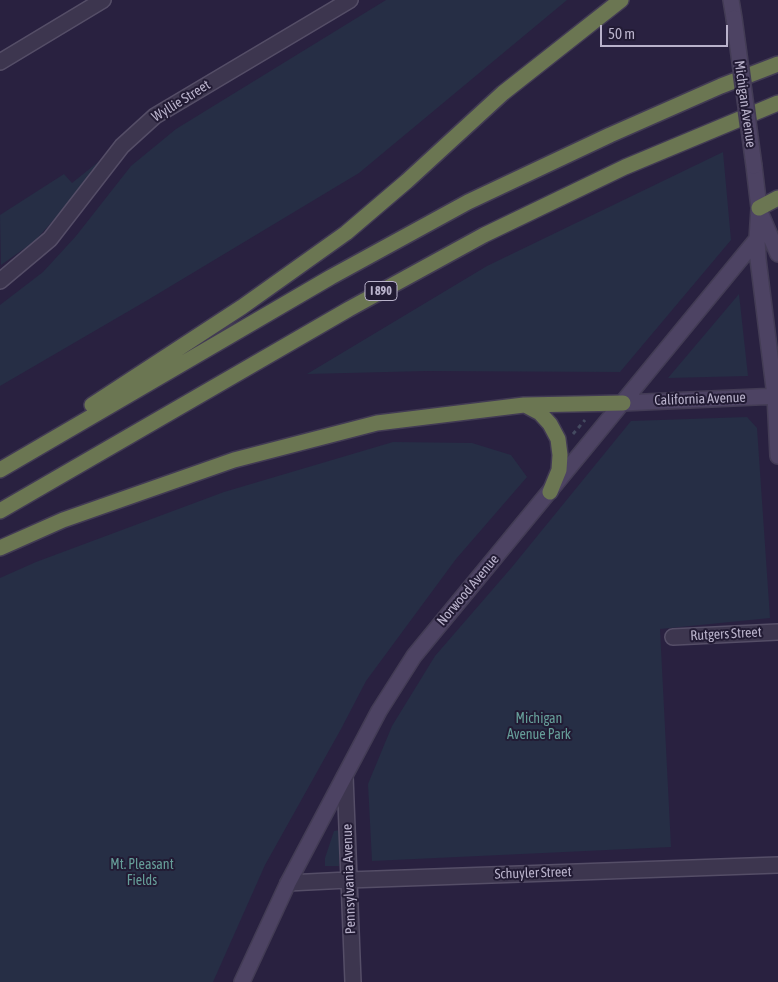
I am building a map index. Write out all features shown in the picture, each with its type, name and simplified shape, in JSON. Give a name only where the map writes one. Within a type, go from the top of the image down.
[{"type":"highway","points":[[0,466],[242,307],[346,233],[407,181],[503,93],[622,0]]},
{"type":"highway","name":"I 890","points":[[0,470],[331,277],[468,202],[610,134],[721,86],[778,64]]},
{"type":"highway","name":"I 890","points":[[0,512],[357,304],[476,239],[625,167],[778,103]]},
{"type":"highway","points":[[759,208],[778,198]]},
{"type":"highway","points":[[0,548],[63,520],[234,460],[376,423],[524,405],[623,403]]},
{"type":"highway","points":[[524,405],[540,413],[550,424],[558,439],[559,470],[550,492]]},
{"type":"street","points":[[0,62],[103,0]]},
{"type":"street","name":"Wyllie Street","points":[[0,281],[50,238],[122,146],[155,116],[350,0]]},
{"type":"street","name":"Michigan Avenue","points":[[731,0],[759,208],[757,239],[776,396],[778,456]]},
{"type":"street","name":"Michigan Avenue","points":[[759,208],[778,254]]},
{"type":"street","name":"Norwood Avenue","points":[[242,982],[288,883],[379,711],[414,656],[757,239]]},
{"type":"street","name":"California Avenue","points":[[623,403],[776,396]]},
{"type":"street","name":"Rutgers Street","points":[[674,637],[778,632]]},
{"type":"street","name":"Pennsylvania Avenue","points":[[345,776],[353,982]]},
{"type":"street","name":"Schuyler Street","points":[[288,883],[778,865]]},
{"type":"path","points":[[572,435],[588,416]]},
{"type":"green space","points":[[386,0],[567,0],[359,173],[0,386],[0,305],[43,272],[76,236],[131,166],[176,129]]},
{"type":"green space","points":[[723,152],[731,240],[620,372],[426,371],[307,374],[487,266]]},
{"type":"green space","points":[[102,159],[66,206],[35,241],[1,265],[0,215],[64,174],[72,183]]},
{"type":"green space","points":[[739,294],[748,376],[668,378]]},
{"type":"green space","name":"Michigan Avenue Park","points":[[747,417],[757,428],[770,618],[660,629],[671,847],[372,861],[368,784],[392,726],[435,656],[512,567],[631,421]]},
{"type":"green space","name":"Mt. Pleasant Fields","points":[[393,442],[472,443],[511,455],[527,477],[456,559],[366,681],[265,865],[213,982],[0,982],[0,578],[36,562],[224,492]]},
{"type":"green space","points":[[340,830],[339,866],[325,866],[325,858],[334,831]]}]
